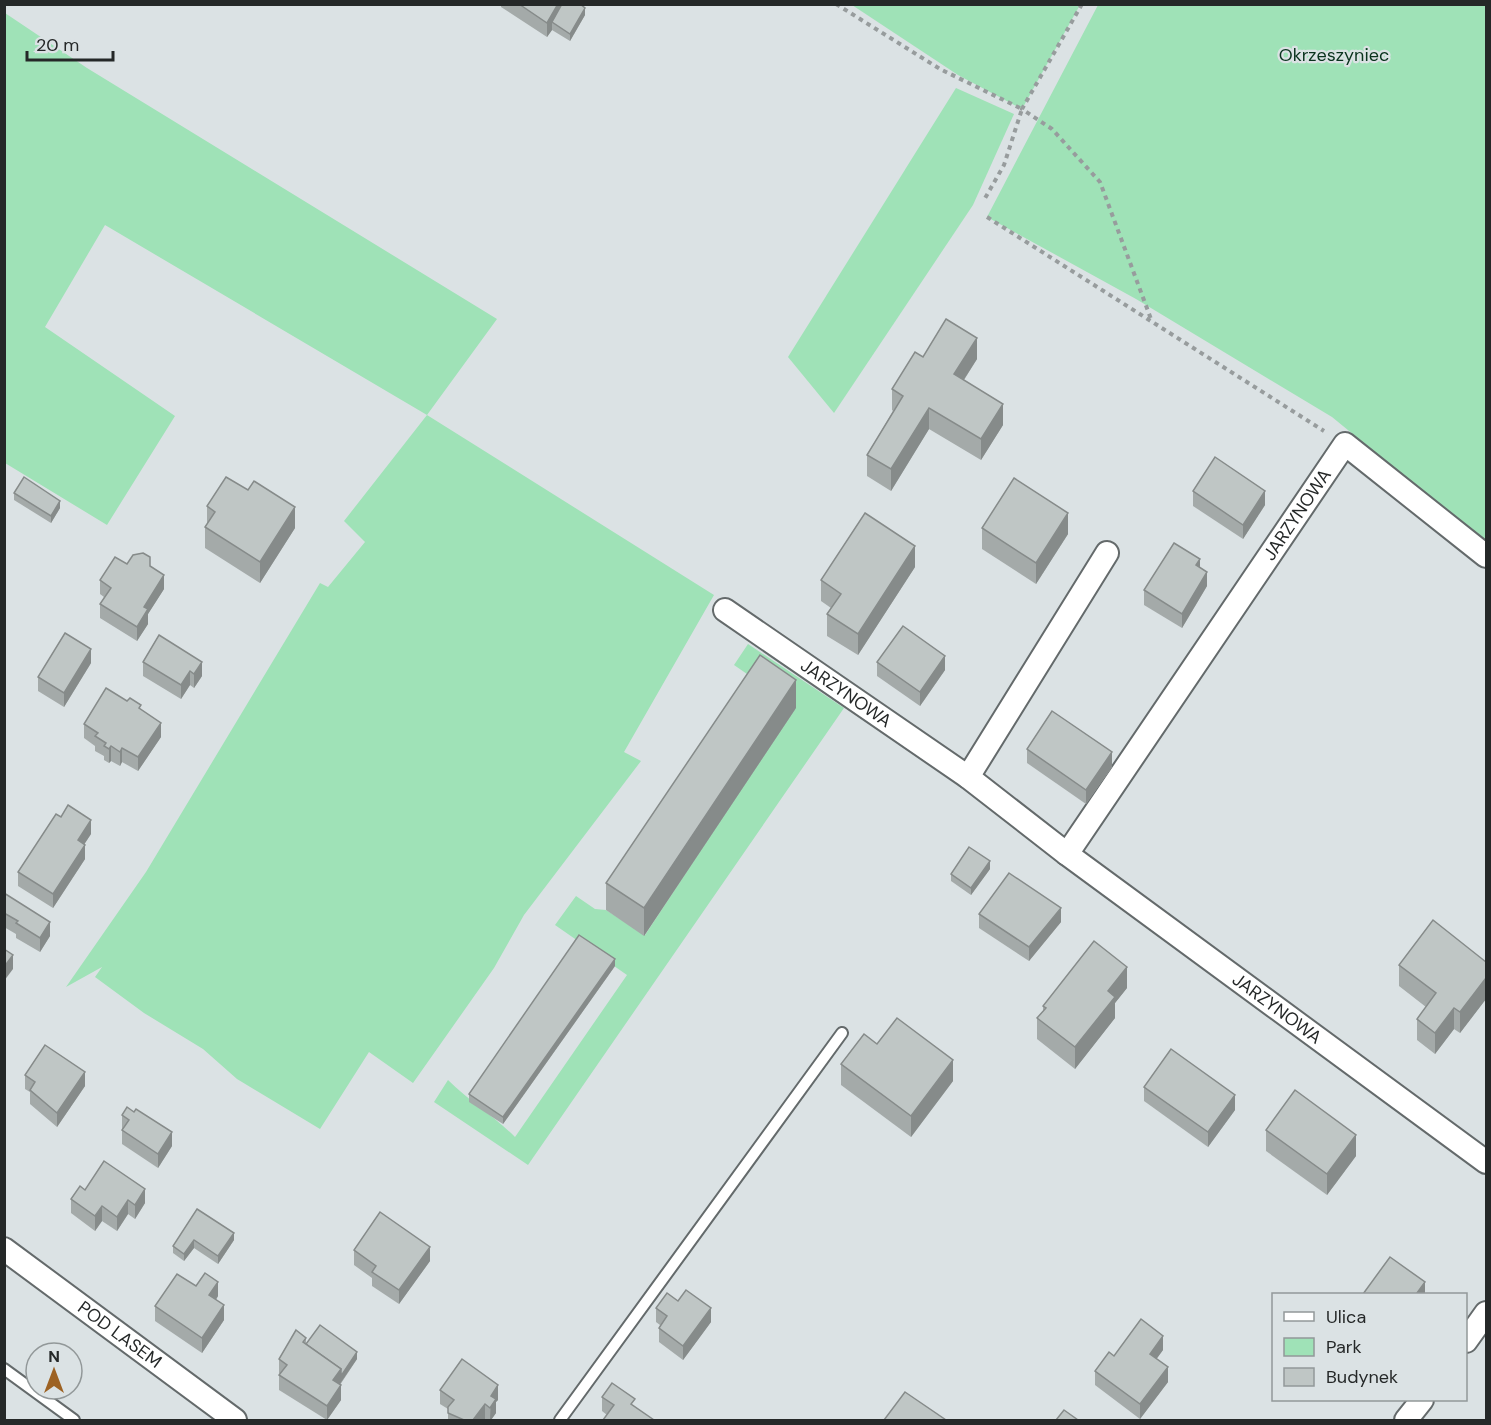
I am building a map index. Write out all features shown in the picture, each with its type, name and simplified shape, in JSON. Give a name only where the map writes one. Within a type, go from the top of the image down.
[{"type":"street","points":[[1345,444],[1486,556]]},
{"type":"street","name":"JARZYNOWA","points":[[1067,854],[1345,444]]},
{"type":"street","points":[[968,777],[1107,553]]},
{"type":"street","name":"JARZYNOWA","points":[[725,610],[968,777],[1067,854],[1486,1162]]},
{"type":"street","name":"POD LASEM","points":[[4,1249],[236,1420]]},
{"type":"street","points":[[1467,1340],[1486,1313]]},
{"type":"street","points":[[1406,1420],[1421,1401]]},
{"type":"lane","points":[[560,1420],[842,1033]]},
{"type":"lane","points":[[4,1369],[74,1420]]},
{"type":"path","points":[[836,4],[940,69],[1022,109],[1052,129],[1100,182],[1151,320]]},
{"type":"path","points":[[984,200],[1004,165],[1022,109],[1082,4]]},
{"type":"path","points":[[987,217],[1345,444]]},
{"type":"green space","points":[[852,5],[1080,5],[1022,109],[958,75]]},
{"type":"green space","name":"Okrzeszyniec","points":[[1098,5],[1486,5],[1486,543],[1332,417],[1136,299],[987,217]]},
{"type":"green space","points":[[5,13],[87,68],[497,319],[427,415],[105,225],[45,327],[175,416],[107,525],[5,463]]},
{"type":"green space","points":[[956,88],[1014,114],[973,205],[834,413],[788,357]]},
{"type":"green space","points":[[427,415],[714,595],[624,752],[641,761],[524,915],[494,968],[413,1083],[369,1052],[320,1129],[237,1079],[203,1049],[144,1013],[95,977],[102,967],[66,987],[146,872],[320,583],[328,587],[365,542],[344,521]]},
{"type":"green space","points":[[748,644],[844,708],[528,1165],[434,1102],[448,1080],[515,1137],[627,975],[555,925],[576,896],[595,909],[606,910],[645,935],[795,707],[734,665]]},
{"type":"building","points":[[519,4],[558,4],[547,23]]},
{"type":"building","points":[[562,4],[580,4],[585,8],[570,34],[552,22]]},
{"type":"building","points":[[946,319],[977,338],[954,374],[1003,404],[981,439],[929,408],[891,469],[867,455],[903,396],[892,389],[915,352],[923,357]]},
{"type":"building","points":[[1215,457],[1265,491],[1243,525],[1193,491]]},
{"type":"building","points":[[24,477],[60,501],[51,516],[14,493]]},
{"type":"building","points":[[226,477],[248,490],[254,481],[295,507],[260,562],[205,527],[215,512],[207,506]]},
{"type":"building","points":[[1014,478],[1068,513],[1036,563],[982,528]]},
{"type":"building","points":[[865,513],[915,546],[858,634],[827,614],[841,594],[821,580]]},
{"type":"building","points":[[1174,543],[1200,559],[1196,565],[1207,572],[1182,614],[1144,590]]},
{"type":"building","points":[[143,553],[150,557],[150,566],[164,575],[144,607],[148,609],[137,627],[100,604],[111,588],[100,580],[115,557],[127,564],[133,555]]},
{"type":"building","points":[[903,626],[945,656],[920,692],[877,662]]},
{"type":"building","points":[[65,633],[91,649],[64,693],[38,677]]},
{"type":"building","points":[[159,635],[202,662],[194,674],[190,671],[181,685],[143,662]]},
{"type":"building","points":[[760,655],[796,680],[644,908],[606,883]]},
{"type":"building","points":[[106,688],[127,701],[130,698],[141,705],[139,708],[161,723],[138,757],[122,748],[120,752],[111,746],[109,749],[104,746],[106,743],[95,736],[98,733],[84,724]]},
{"type":"building","points":[[1052,711],[1112,752],[1086,790],[1027,749]]},
{"type":"building","points":[[68,805],[91,820],[78,840],[85,845],[53,894],[18,872],[56,814],[61,817]]},
{"type":"building","points":[[969,847],[990,861],[971,888],[951,874]]},
{"type":"building","points":[[1009,873],[1061,908],[1029,947],[979,914]]},
{"type":"building","points":[[4,893],[50,922],[40,938],[4,913]]},
{"type":"building","points":[[1433,920],[1486,962],[1486,978],[1460,1012],[1454,1008],[1435,1033],[1417,1019],[1436,993],[1399,965]]},
{"type":"building","points":[[579,935],[615,959],[503,1117],[469,1094]]},
{"type":"building","points":[[1094,941],[1127,967],[1108,991],[1115,997],[1075,1047],[1037,1018],[1046,1008],[1043,1006]]},
{"type":"building","points":[[4,949],[13,955],[4,967]]},
{"type":"building","points":[[897,1018],[953,1060],[911,1116],[841,1064],[864,1034],[877,1044]]},
{"type":"building","points":[[45,1045],[85,1072],[57,1113],[30,1090],[35,1082],[25,1075]]},
{"type":"building","points":[[1171,1049],[1235,1095],[1208,1132],[1144,1087]]},
{"type":"building","points":[[1295,1090],[1356,1135],[1327,1174],[1266,1130]]},
{"type":"building","points":[[127,1107],[134,1112],[136,1109],[172,1132],[158,1154],[122,1130],[129,1120],[122,1115]]},
{"type":"building","points":[[104,1161],[145,1189],[135,1205],[128,1200],[117,1217],[102,1206],[95,1216],[71,1199],[80,1186],[85,1190]]},
{"type":"building","points":[[197,1209],[234,1233],[218,1256],[194,1240],[184,1254],[173,1246]]},
{"type":"building","points":[[380,1212],[430,1247],[399,1290],[372,1272],[376,1266],[354,1250]]},
{"type":"building","points":[[1390,1257],[1425,1282],[1417,1293],[1364,1293]]},
{"type":"building","points":[[205,1273],[218,1282],[209,1295],[224,1305],[202,1338],[155,1306],[177,1274],[196,1286]]},
{"type":"building","points":[[686,1290],[711,1308],[683,1346],[659,1328],[667,1316],[656,1308],[667,1293],[678,1301]]},
{"type":"building","points":[[1141,1319],[1163,1336],[1150,1354],[1168,1367],[1140,1404],[1095,1371],[1109,1352],[1114,1356]]},
{"type":"building","points":[[320,1325],[357,1352],[341,1376],[341,1369],[306,1344]]},
{"type":"building","points":[[296,1330],[306,1338],[303,1342],[341,1369],[333,1380],[341,1385],[327,1406],[279,1375],[287,1365],[279,1359]]},
{"type":"building","points":[[462,1359],[498,1385],[491,1396],[496,1399],[490,1408],[485,1404],[473,1420],[464,1420],[448,1413],[448,1407],[454,1400],[440,1390]]},
{"type":"building","points":[[612,1383],[635,1399],[631,1404],[654,1420],[603,1420],[614,1405],[602,1397]]},
{"type":"building","points":[[905,1392],[946,1420],[884,1420]]},
{"type":"building","points":[[1064,1410],[1078,1420],[1056,1420]]}]
